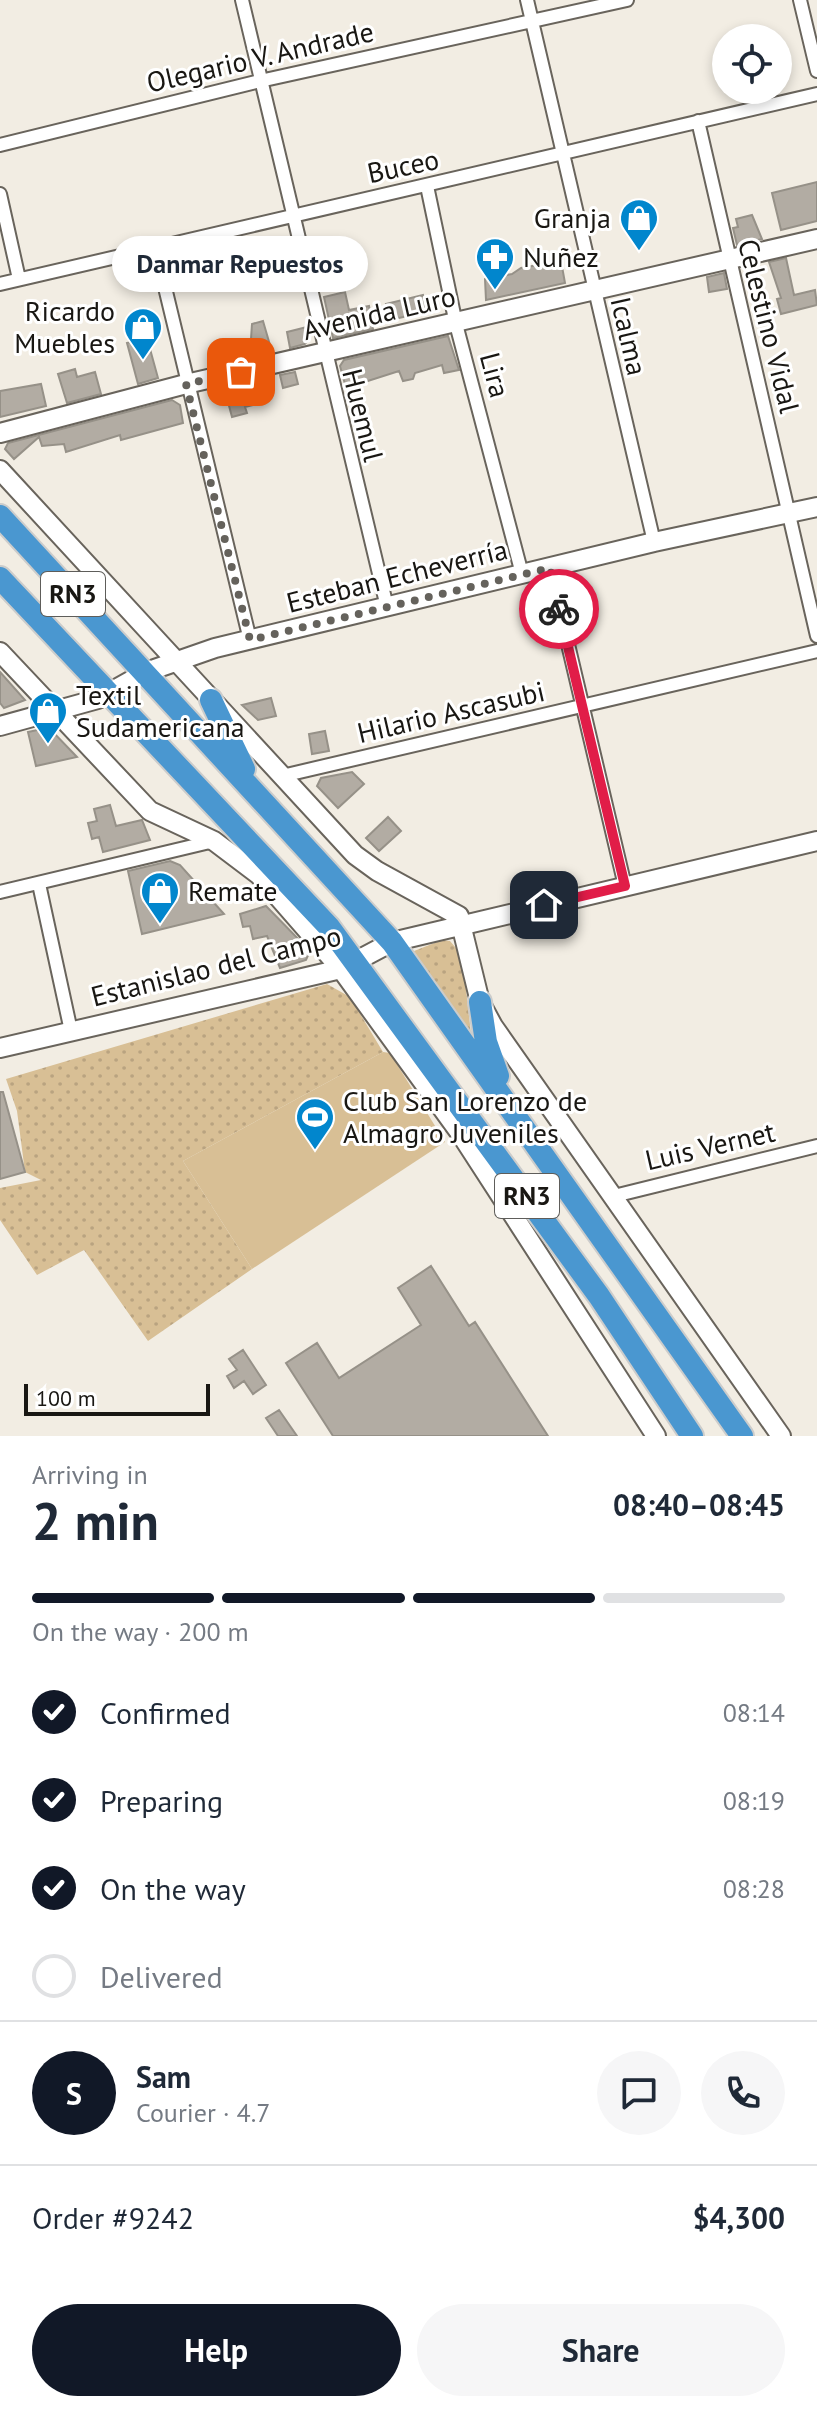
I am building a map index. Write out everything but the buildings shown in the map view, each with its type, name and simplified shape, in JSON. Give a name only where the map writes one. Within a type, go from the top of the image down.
[{"type":"highway","name":"RN3","points":[[0,516],[392,942],[742,1436]]},
{"type":"highway","name":"RN3","points":[[0,578],[211,798],[348,964],[599,1296],[692,1436]]},
{"type":"highway","points":[[211,700],[253,789]]},
{"type":"highway","points":[[211,798],[259,875]]},
{"type":"highway","points":[[480,1002],[493,1065],[530,1133]]},
{"type":"street","name":"Huemul","points":[[242,0],[324,355],[387,607]]},
{"type":"street","name":"Icalma","points":[[527,0],[654,542]]},
{"type":"street","name":"Olegario V. Andrade","points":[[0,145],[260,81],[627,0]]},
{"type":"street","points":[[800,0],[817,71]]},
{"type":"street","name":"Buceo","points":[[0,284],[817,94]]},
{"type":"street","name":"Celestino Vidal","points":[[698,121],[727,259],[817,636]]},
{"type":"street","name":"Lira","points":[[427,186],[456,324],[522,574]]},
{"type":"street","points":[[0,194],[19,279]]},
{"type":"street","name":"Avenida Luro","points":[[0,433],[186,384],[324,355],[817,239]]},
{"type":"street","points":[[155,246],[250,640]]},
{"type":"street","points":[[0,470],[365,864],[453,911],[464,924],[480,1002],[510,1051],[781,1436]]},
{"type":"street","name":"Esteban Echeverría","points":[[0,726],[54,713],[109,694],[174,660],[654,542],[817,507]]},
{"type":"street","points":[[550,568],[625,886]]},
{"type":"street","name":"Hilario Ascasubi","points":[[282,776],[817,651]]},
{"type":"street","points":[[0,652],[54,713],[150,811],[214,841],[259,875],[348,964],[656,1436]]},
{"type":"street","points":[[0,892],[214,841]]},
{"type":"street","name":"Estanislao del Campo","points":[[0,1048],[348,964],[392,942],[817,841]]},
{"type":"street","points":[[39,884],[71,1031]]},
{"type":"street","name":"Luis Vernet","points":[[614,1196],[817,1146]]},
{"type":"shaded area","points":[[442,940],[450,941],[462,955],[472,1042],[409,953]]},
{"type":"shaded area","points":[[327,984],[350,997],[383,1052],[183,1161],[252,1269],[148,1341],[84,1250],[37,1275],[0,1220],[0,1188],[41,1180],[25,1172],[17,1111],[6,1079]]},
{"type":"shaded area","name":"Club San Lorenzo de Almagro Juveniles","points":[[383,1052],[390,1053],[445,1142],[252,1269],[183,1161]]},
{"type":"way so far","points":[[241,372],[186,384],[250,640],[550,568],[559,609]]},
{"type":"place","name":"Granja","points":[[639,252]]},
{"type":"place","name":"Nuñez","points":[[495,291]]},
{"type":"place","name":"Ricardo Muebles","points":[[143,361]]},
{"type":"place","name":"Danmar Repuestos","points":[[241,372]]},
{"type":"place","name":"Textil Sudamericana","points":[[48,745]]},
{"type":"place","name":"Remate","points":[[160,925]]},
{"type":"place","name":"Club San Lorenzo de Almagro Juveniles","points":[[315,1151]]},
{"type":"route","points":[[544,905],[625,886],[559,609]]}]
